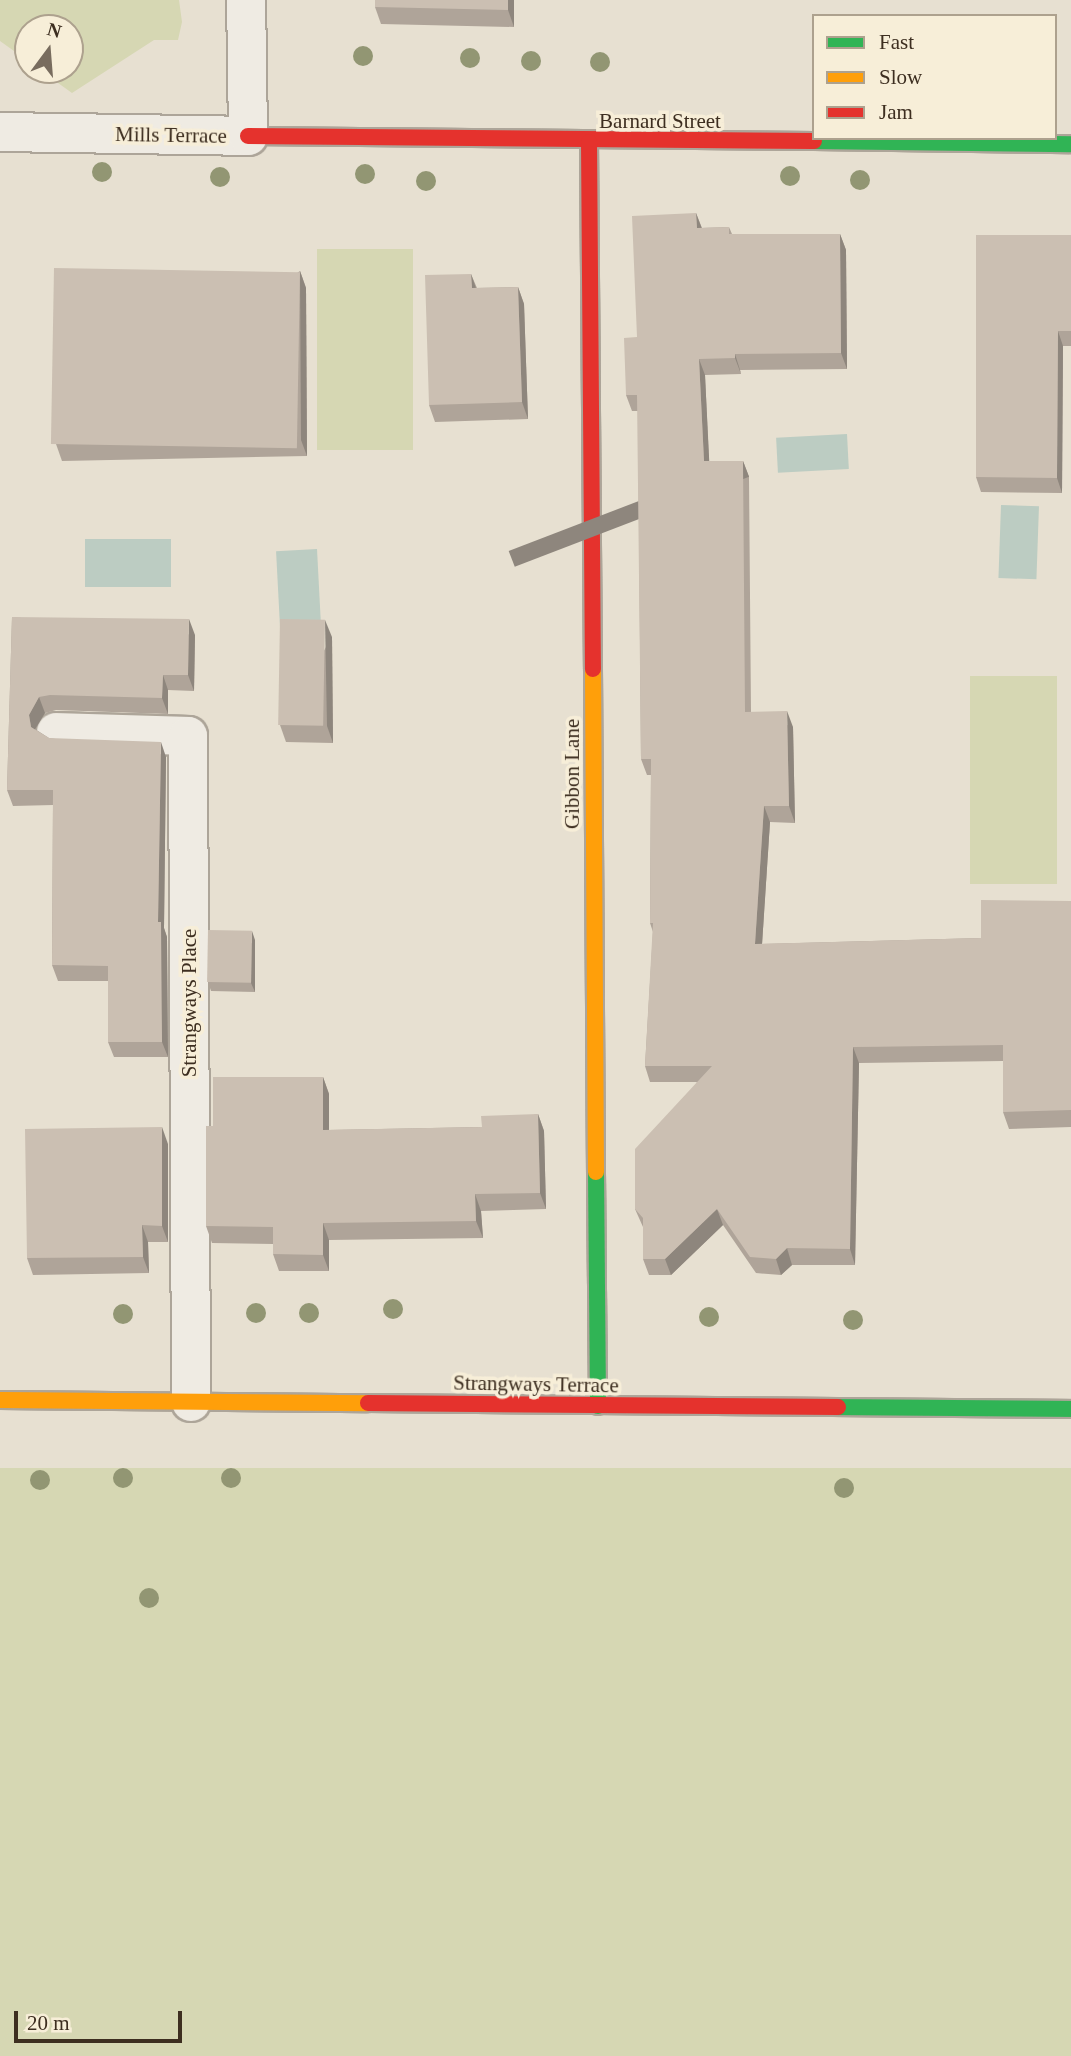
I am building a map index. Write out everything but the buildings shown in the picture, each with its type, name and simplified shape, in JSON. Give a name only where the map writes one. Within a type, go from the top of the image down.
[{"type":"street","name":"Mills Terrace","points":[[0,132],[248,136],[246,0]]},
{"type":"street","name":"Barnard Street","points":[[248,136],[589,142],[1071,144]]},
{"type":"street","name":"Gibbon Lane","points":[[589,142],[598,1406]]},
{"type":"street","name":"Strangways Place","points":[[56,732],[188,736],[191,1402]]},
{"type":"street","name":"Strangways Terrace","points":[[0,1400],[1071,1409]]},
{"type":"green space","points":[[0,0],[179,0],[182,22],[178,40],[154,40],[72,93],[59,84],[84,84],[84,14],[14,14],[14,51],[0,41]]},
{"type":"green space","points":[[317,249],[413,249],[413,450],[317,450]]},
{"type":"green space","points":[[970,676],[1057,676],[1057,884],[970,884]]},
{"type":"green space","points":[[0,1468],[1071,1468],[1071,2056],[0,2056]]},
{"type":"shaded area","points":[[847,434],[849,469],[778,473],[776,438]]},
{"type":"shaded area","points":[[1001,505],[1039,506],[1036,579],[998,578]]},
{"type":"shaded area","points":[[85,539],[171,539],[171,587],[85,587]]},
{"type":"shaded area","points":[[317,549],[321,634],[281,636],[276,551]]},
{"type":"traffic: fast","points":[[814,141],[1071,144]]},
{"type":"traffic: fast","points":[[596,1172],[598,1406]]},
{"type":"traffic: fast","points":[[838,1407],[1071,1409]]},
{"type":"traffic: slow","points":[[593,669],[596,1172]]},
{"type":"traffic: slow","points":[[0,1400],[368,1403]]},
{"type":"traffic: jam","points":[[248,136],[814,141]]},
{"type":"traffic: jam","points":[[589,142],[593,669]]},
{"type":"traffic: jam","points":[[368,1403],[838,1407]]}]
